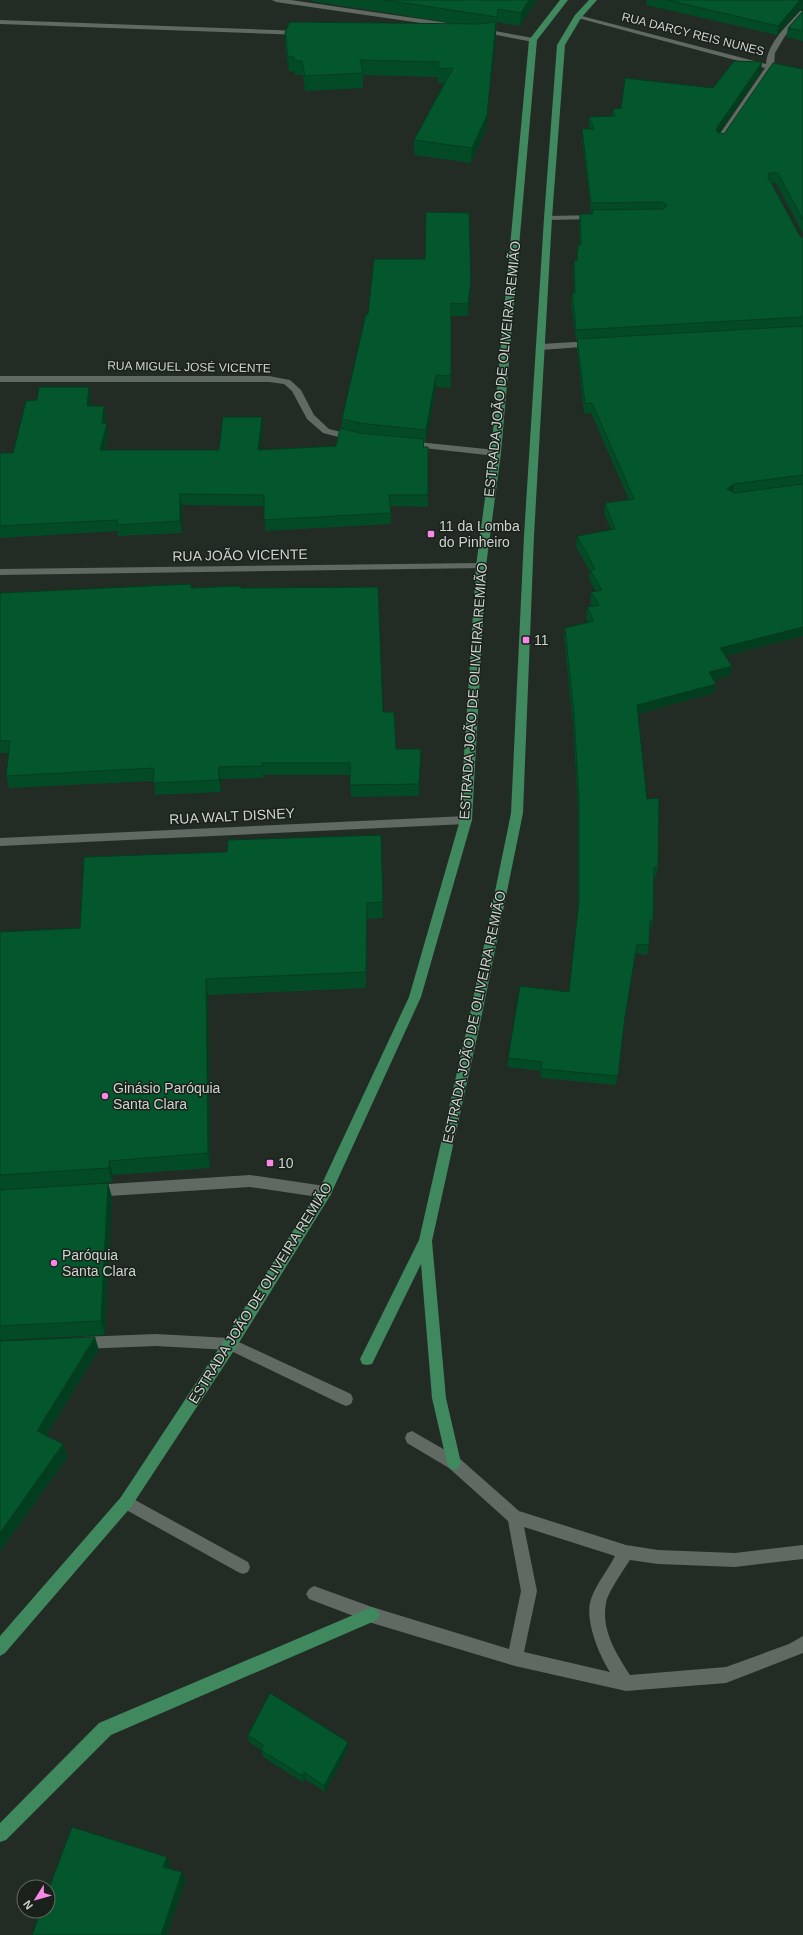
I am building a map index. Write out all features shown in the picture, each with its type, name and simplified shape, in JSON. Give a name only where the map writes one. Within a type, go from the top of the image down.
[{"type":"main road","points":[[533,40],[564,0]]},
{"type":"main road","name":"ESTRADA JOÃO DE OLIVEIRA REMIÃO","points":[[368,1359],[426,1240],[475,1019],[517,813],[529,536],[548,218],[562,45],[578,17],[592,0]]},
{"type":"main road","name":"ESTRADA JOÃO DE OLIVEIRA REMIÃO","points":[[0,1648],[126,1502],[230,1344],[325,1192],[415,997],[466,820],[481,566],[496,453],[533,40]]},
{"type":"main road","points":[[426,1240],[438,1398],[454,1463]]},
{"type":"main road","points":[[0,1834],[105,1729],[372,1615]]},
{"type":"street","points":[[276,0],[498,33],[533,40]]},
{"type":"street","points":[[720,140],[770,66],[771,53],[782,35],[803,13]]},
{"type":"street","name":"RUA DARCY REIS NUNES","points":[[578,17],[770,66],[803,76]]},
{"type":"street","points":[[0,22],[310,33]]},
{"type":"street","points":[[548,218],[600,217]]},
{"type":"street","points":[[541,347],[604,343]]},
{"type":"street","name":"RUA MIGUEL JOSÉ VICENTE","points":[[0,379],[269,379],[287,382],[296,390],[310,417],[326,431],[367,440]]},
{"type":"street","points":[[397,443],[496,453]]},
{"type":"street","name":"RUA JOÃO VICENTE","points":[[0,572],[481,566]]},
{"type":"street","name":"RUA WALT DISNEY","points":[[0,842],[466,820]]},
{"type":"street","points":[[78,1192],[250,1181],[325,1192]]},
{"type":"street","points":[[70,1343],[156,1340],[230,1344],[346,1399]]},
{"type":"street","points":[[412,1438],[454,1463],[515,1518],[626,1552],[658,1557],[735,1560],[803,1552]]},
{"type":"street","points":[[126,1502],[243,1567]]},
{"type":"street","points":[[515,1518],[529,1591],[515,1658]]},
{"type":"street","points":[[626,1552],[598,1601],[599,1626],[606,1651],[626,1683]]},
{"type":"street","points":[[314,1594],[372,1615],[515,1658],[626,1683],[726,1675],[793,1650],[803,1644]]},
{"type":"building","points":[[385,0],[529,0],[521,13],[498,9],[497,17]]},
{"type":"building","points":[[667,0],[800,0],[778,26]]},
{"type":"building","points":[[803,11],[803,31],[788,28]]},
{"type":"building","points":[[290,22],[481,24],[496,22],[487,115],[472,148],[414,140],[453,68],[438,69],[439,62],[360,60],[363,73],[305,76],[302,61],[294,61],[294,57],[288,57],[285,32]]},
{"type":"building","points":[[734,61],[762,62],[716,129],[717,132],[724,134],[773,63],[803,69],[803,220],[778,173],[769,173],[768,177],[800,236],[803,238],[803,317],[576,330],[572,293],[575,293],[574,260],[577,261],[578,245],[581,245],[580,214],[593,214],[592,210],[664,209],[667,205],[661,202],[591,203],[582,129],[594,129],[589,117],[615,116],[613,109],[621,108],[625,78],[713,88]]},
{"type":"building","points":[[426,212],[469,213],[471,280],[468,304],[451,303],[451,376],[436,375],[426,430],[359,423],[342,419],[366,314],[368,314],[374,259],[425,259]]},
{"type":"building","points":[[803,326],[803,475],[734,484],[727,489],[734,493],[803,484],[803,627],[720,648],[732,666],[709,672],[716,684],[637,705],[647,799],[659,798],[658,867],[654,867],[653,921],[650,920],[649,945],[637,944],[625,1017],[618,1076],[541,1069],[542,1062],[508,1058],[520,986],[569,992],[579,900],[579,802],[574,715],[565,628],[594,621],[587,607],[599,605],[591,592],[602,590],[590,570],[595,569],[577,536],[615,529],[605,503],[634,499],[592,403],[585,404],[577,339]]},
{"type":"building","points":[[39,387],[89,387],[87,406],[104,406],[102,423],[107,423],[100,450],[219,450],[223,417],[262,417],[258,450],[336,446],[340,428],[359,433],[424,439],[423,447],[428,447],[428,495],[389,495],[391,513],[264,520],[264,495],[180,494],[180,521],[117,525],[117,520],[0,526],[0,453],[13,453],[26,401],[37,400]]},
{"type":"building","points":[[191,584],[191,588],[241,586],[241,588],[378,587],[383,712],[394,712],[396,749],[421,749],[419,784],[350,785],[350,763],[262,763],[262,766],[219,767],[219,780],[153,783],[154,768],[6,776],[10,741],[0,741],[0,593]]},
{"type":"building","points":[[381,835],[383,902],[367,903],[366,972],[206,979],[208,1153],[109,1161],[109,1168],[0,1175],[0,932],[80,928],[84,857],[227,852],[228,840]]},
{"type":"building","name":"Paróquia Santa Clara","points":[[108,1183],[101,1321],[0,1326],[0,1190]]},
{"type":"building","points":[[95,1337],[37,1431],[63,1444],[0,1533],[0,1341]]},
{"type":"building","points":[[270,1693],[348,1742],[324,1786],[304,1772],[303,1776],[261,1750],[263,1745],[248,1735]]},
{"type":"building","points":[[72,1827],[167,1857],[163,1867],[182,1872],[161,1935],[32,1935],[38,1919],[56,1919],[56,1879],[52,1879]]},
{"type":"place","name":"11 da Lomba do Pinheiro","points":[[431,534]]},
{"type":"place","name":"11","points":[[526,640]]},
{"type":"place","name":"Ginásio Paróquia Santa Clara","points":[[105,1096]]},
{"type":"place","name":"10","points":[[270,1163]]},
{"type":"place","name":"Paróquia Santa Clara","points":[[54,1263]]}]
